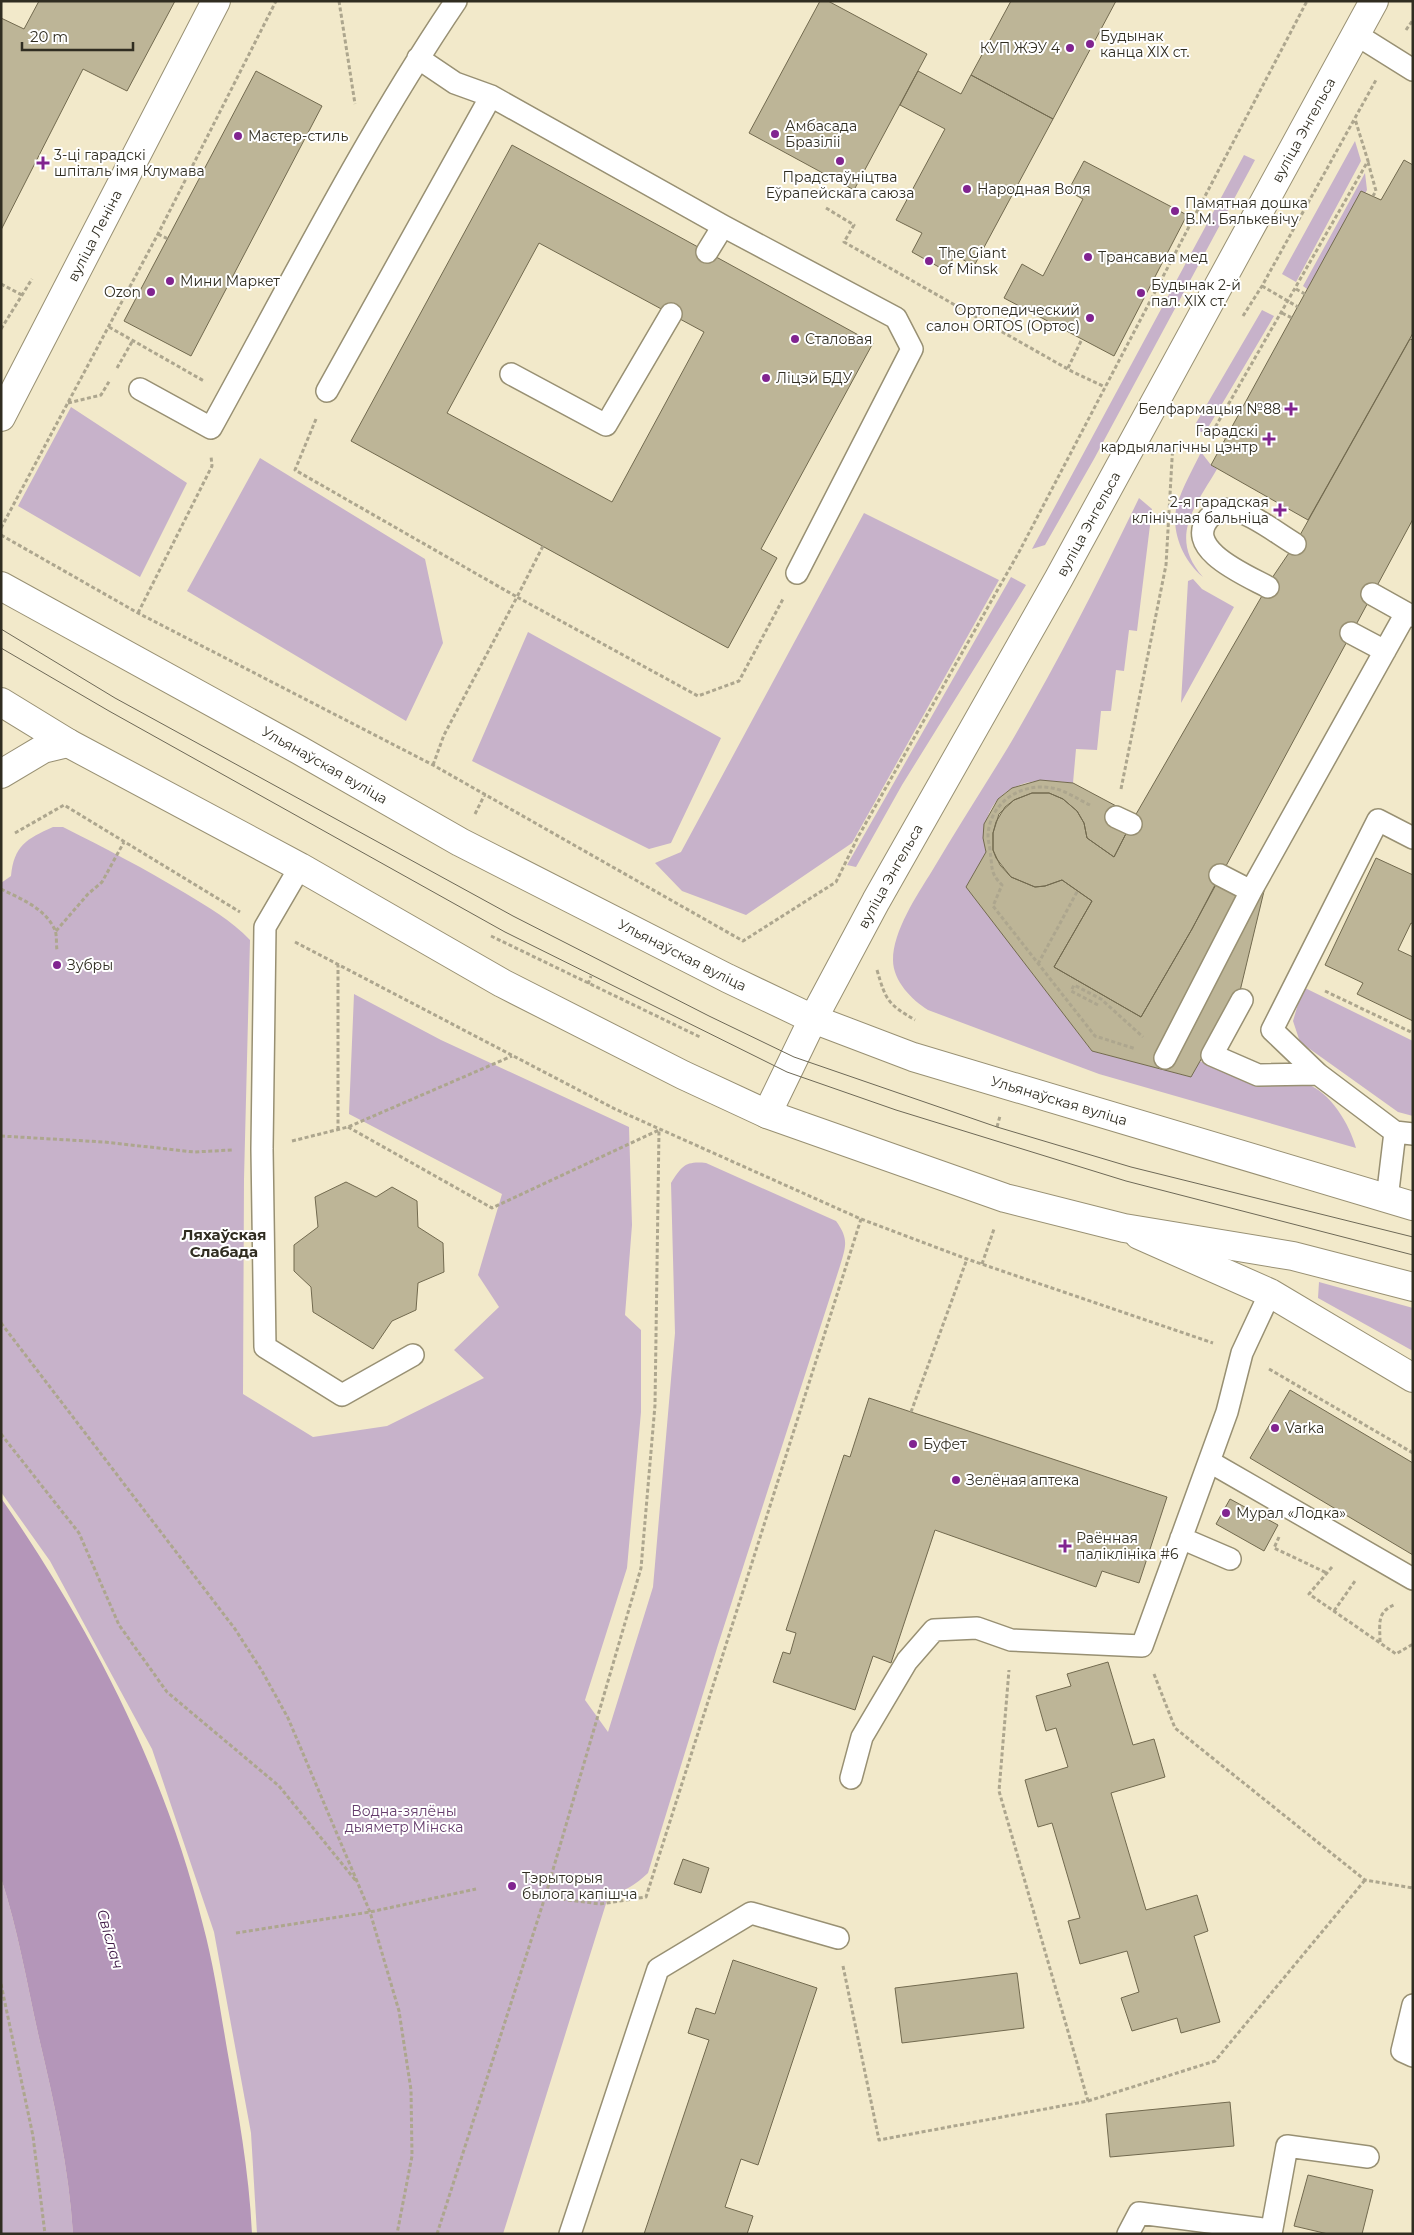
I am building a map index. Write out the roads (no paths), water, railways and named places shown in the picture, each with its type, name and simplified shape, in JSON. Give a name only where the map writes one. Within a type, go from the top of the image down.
[{"type":"main road","name":"вуліца Леніна","points":[[1,417],[216,1]]},
{"type":"main road","name":"вуліца Энгельса","points":[[766,1114],[813,1018],[876,901],[1059,578],[1374,1]]},
{"type":"main road","name":"Ульянаўская вуліца","points":[[1,586],[291,746],[460,842],[727,978],[813,1018],[913,1057],[1413,1206]]},
{"type":"main road","points":[[1,702],[68,743],[300,867],[502,983],[683,1075],[766,1114],[1005,1198],[1124,1228],[1294,1256],[1413,1286]]},
{"type":"main road","points":[[1,774],[43,749],[68,743]]},
{"type":"main road","points":[[1124,1228],[1270,1293],[1413,1378]]},
{"type":"lane","points":[[140,389],[210,428],[418,58],[456,1]]},
{"type":"lane","points":[[1357,35],[1391,54],[1413,70]]},
{"type":"lane","points":[[418,58],[455,83],[491,96],[723,226],[896,318],[912,349],[797,573]]},
{"type":"lane","points":[[327,391],[491,96]]},
{"type":"lane","points":[[707,252],[723,226]]},
{"type":"lane","points":[[511,374],[606,425],[671,314]]},
{"type":"lane","points":[[1268,587],[1214,556],[1206,548],[1203,537],[1207,521],[1218,511],[1234,510],[1248,516],[1295,544]]},
{"type":"lane","points":[[1166,1058],[1251,890],[1385,651],[1410,615],[1372,594]]},
{"type":"lane","points":[[1351,633],[1385,651]]},
{"type":"lane","points":[[1387,1199],[1404,1133],[1318,1074],[1272,1030],[1378,820],[1413,838]]},
{"type":"lane","points":[[300,867],[265,927],[262,1149],[265,1347],[342,1395],[413,1355]]},
{"type":"lane","points":[[1220,875],[1251,890]]},
{"type":"lane","points":[[1242,1000],[1212,1055],[1258,1075],[1318,1074]]},
{"type":"lane","points":[[851,1778],[862,1737],[907,1661],[934,1630],[977,1628],[1011,1640],[1142,1646],[1210,1462],[1227,1412],[1242,1353],[1270,1293]]},
{"type":"lane","points":[[1210,1462],[1413,1579]]},
{"type":"lane","points":[[1182,1538],[1230,1559]]},
{"type":"lane","points":[[570,2234],[658,1969],[751,1913],[838,1938]]},
{"type":"lane","points":[[1413,2005],[1402,2051],[1413,2056]]},
{"type":"lane","points":[[1128,2234],[1139,2213],[1271,2232],[1288,2146],[1368,2157]]},
{"type":"water","name":"Свіслач","points":[[1,1498],[65,1598],[122,1702],[168,1812],[187,1868],[214,1971],[242,2141],[252,2234],[73,2234],[68,2185],[55,2111],[17,1937],[1,1878]]},
{"type":"tram line","points":[[1,629],[115,698],[513,916],[794,1057],[997,1127],[1131,1167],[1413,1237]]},
{"type":"tram line","points":[[1,648],[109,711],[505,932],[787,1072],[896,1110],[1126,1181],[1413,1255]]},
{"type":"place","name":"Будынак канца ХІХ ст.","points":[[1090,44]]},
{"type":"place","name":"КУП ЖЭУ 4","points":[[1070,48]]},
{"type":"place","name":"Амбасада Бразіліі","points":[[775,134]]},
{"type":"place","name":"Мастер-стиль","points":[[238,136]]},
{"type":"place","name":"Прадстаўніцтва Еўрапейскага саюза","points":[[840,161]]},
{"type":"place","name":"3-ці гарадскі шпіталь імя Клумава","points":[[43,163]]},
{"type":"place","name":"Народная Воля","points":[[967,189]]},
{"type":"place","name":"Памятная дошка В.М. Бялькевічу","points":[[1175,211]]},
{"type":"place","name":"Трансавиа мед","points":[[1088,257]]},
{"type":"place","name":"The Giant of Minsk","points":[[929,261]]},
{"type":"place","name":"Мини Маркет","points":[[170,281]]},
{"type":"place","name":"Ozon","points":[[151,292]]},
{"type":"place","name":"Будынак 2-й пал. ХІХ ст.","points":[[1141,293]]},
{"type":"place","name":"Ортопедический салон ORTOS (Ортос)","points":[[1090,318]]},
{"type":"place","name":"Сталовая","points":[[795,339]]},
{"type":"place","name":"Ліцэй БДУ","points":[[766,378]]},
{"type":"place","name":"Белфармацыя №88","points":[[1291,409]]},
{"type":"place","name":"Гарадскі кардыялагічны цэнтр","points":[[1269,439]]},
{"type":"place","name":"2-я гарадская клінічная бальніца","points":[[1280,510]]},
{"type":"place","name":"Зубры","points":[[57,965]]},
{"type":"place","name":"Varka","points":[[1275,1428]]},
{"type":"place","name":"Буфет","points":[[913,1444]]},
{"type":"place","name":"Зелёная аптека","points":[[956,1480]]},
{"type":"place","name":"Мурал «Лодка»","points":[[1226,1513]]},
{"type":"place","name":"Раённая паліклініка #6","points":[[1065,1546]]},
{"type":"place","name":"Тэрыторыя былога капішча","points":[[512,1886]]},
{"type":"district","name":"Ляхаўская Слабада","points":[[224,1244]]},
{"type":"park label","name":"Водна-зялёны дыяметр Мінска","points":[[404,1819]]}]
